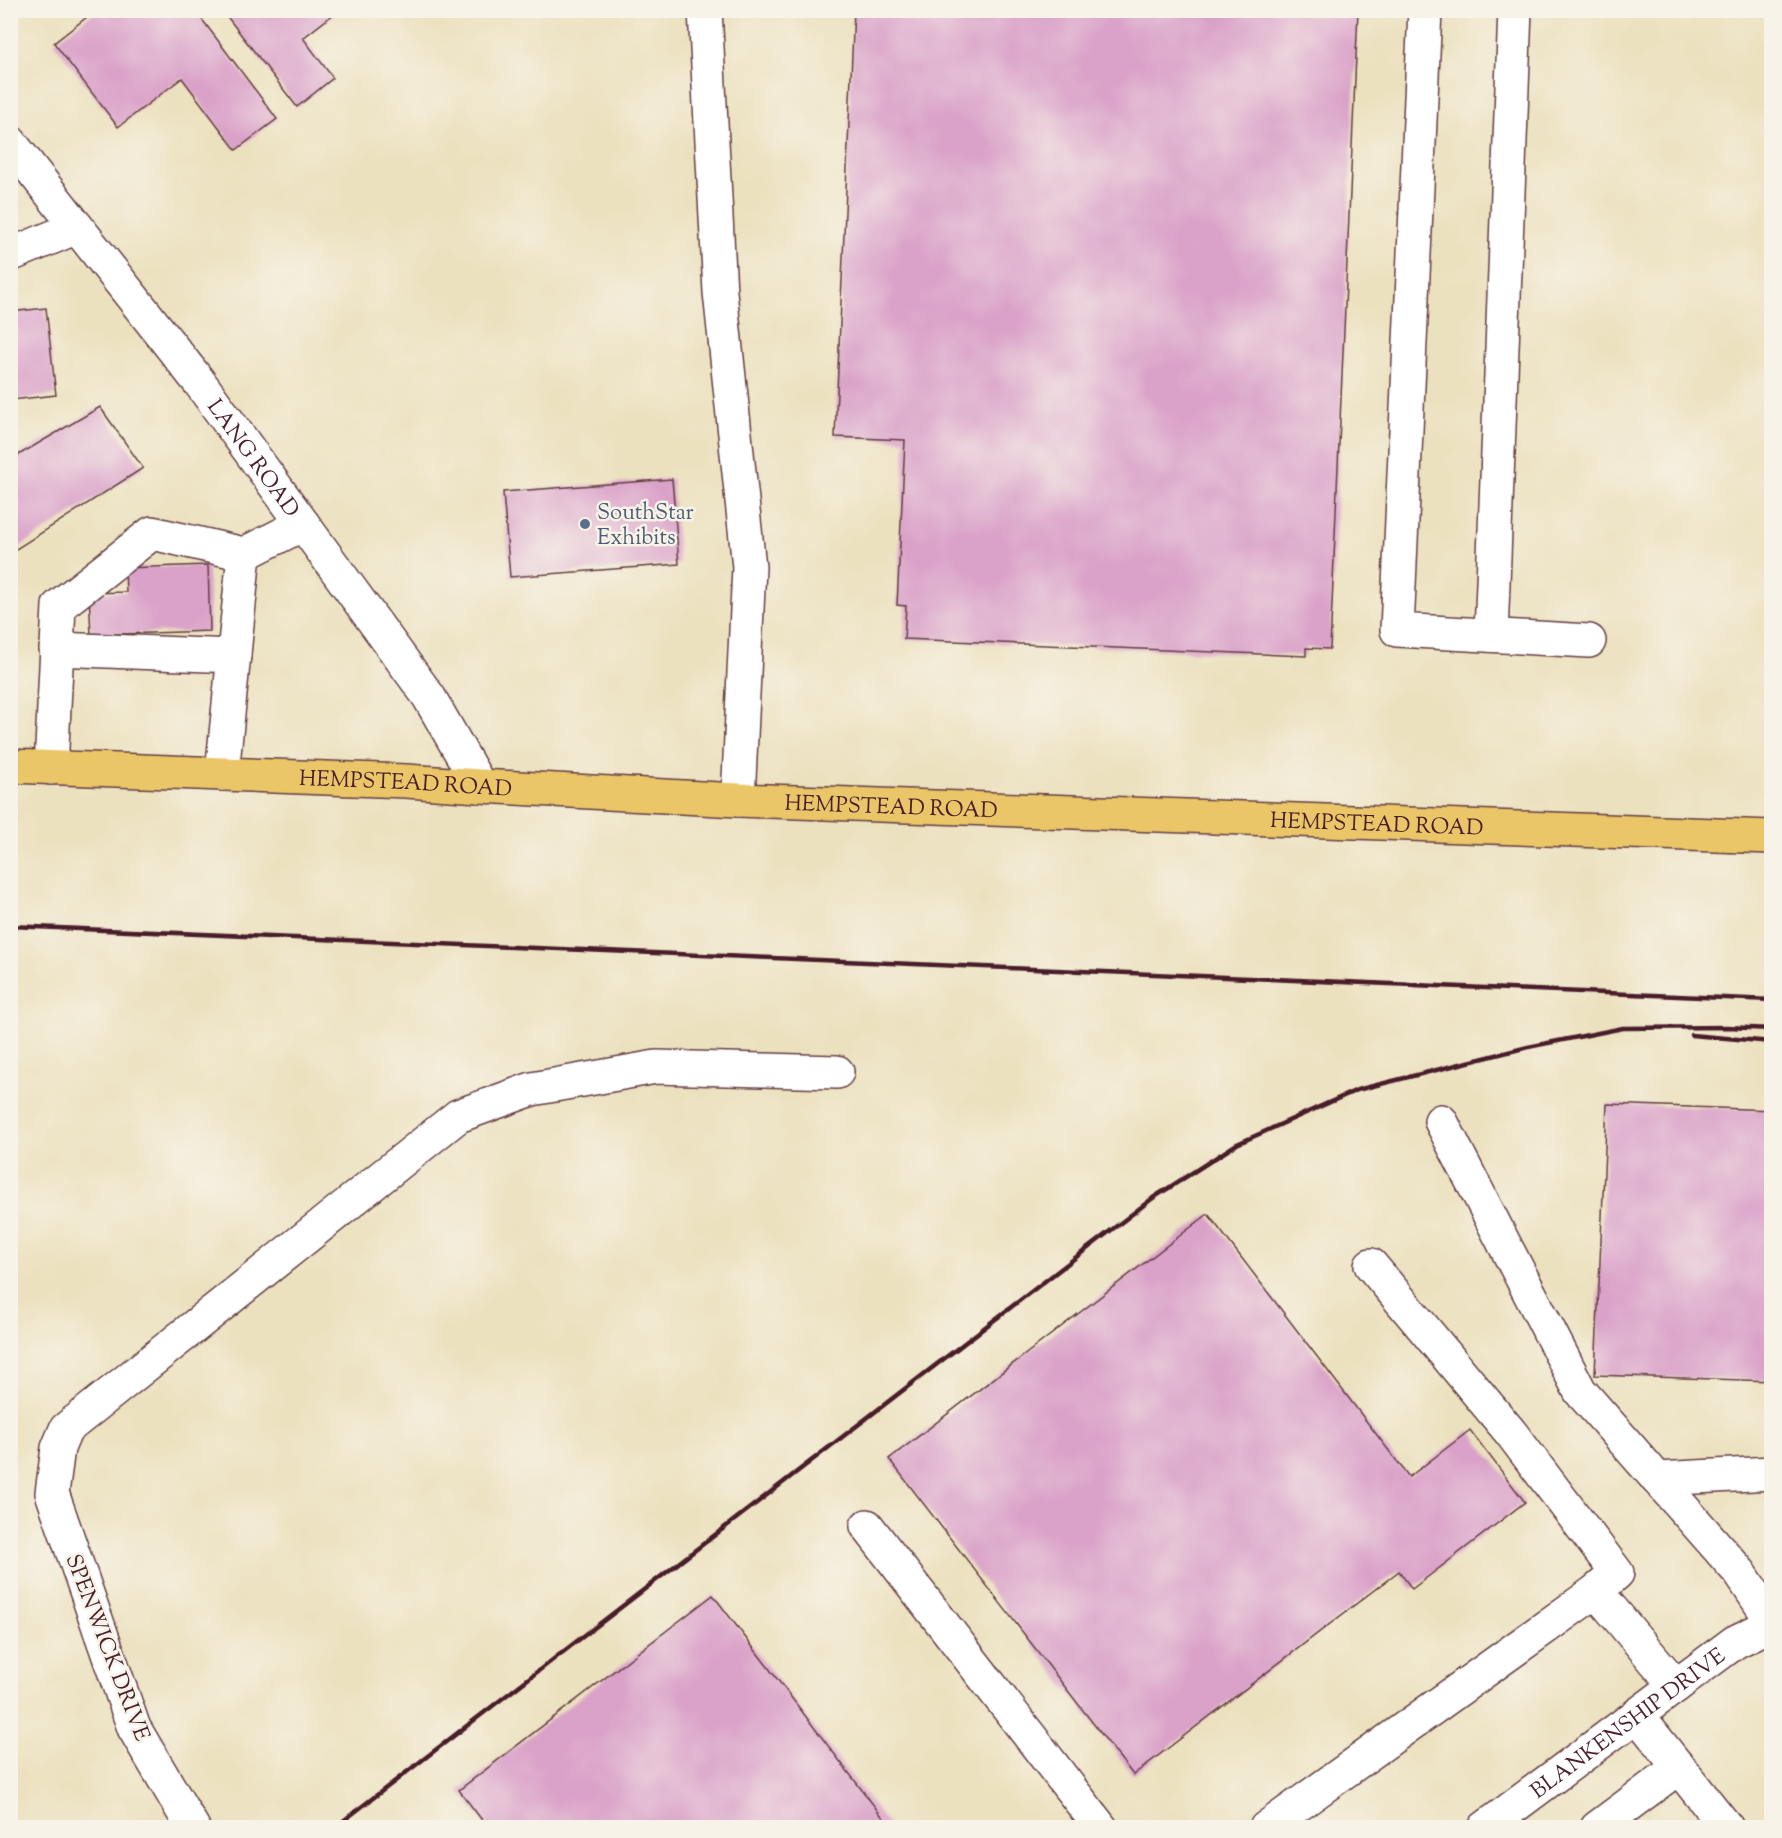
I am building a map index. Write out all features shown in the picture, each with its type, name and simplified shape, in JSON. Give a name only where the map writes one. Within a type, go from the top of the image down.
[{"type":"main road","name":"HEMPSTEAD ROAD","points":[[10,766],[406,781],[738,800],[1772,837]]},
{"type":"street","points":[[705,10],[720,292],[749,567],[738,800]]},
{"type":"street","points":[[1425,10],[1397,630],[1589,641]]},
{"type":"street","points":[[1491,635],[1515,10]]},
{"type":"street","name":"LANG ROAD","points":[[10,142],[200,383],[303,524],[429,697],[480,786]]},
{"type":"street","points":[[10,255],[77,227]]},
{"type":"street","points":[[51,768],[59,606],[153,533],[244,554],[303,524]]},
{"type":"street","points":[[222,774],[244,554]]},
{"type":"street","points":[[57,649],[234,656]]},
{"type":"street","name":"SPENWICK DRIVE","points":[[193,1827],[134,1728],[52,1493],[58,1448],[66,1429],[458,1116],[532,1089],[656,1067],[837,1072]]},
{"type":"street","points":[[1441,1121],[1580,1391],[1740,1573],[1772,1623]]},
{"type":"street","points":[[1266,1827],[1596,1591],[1617,1573],[1511,1433],[1371,1264]]},
{"type":"street","points":[[1657,1479],[1772,1473]]},
{"type":"street","points":[[867,1526],[1101,1827]]},
{"type":"street","points":[[1596,1591],[1676,1686]]},
{"type":"street","name":"BLANKENSHIP DRIVE","points":[[1485,1827],[1735,1642],[1772,1623]]},
{"type":"street","points":[[1637,1715],[1727,1827]]},
{"type":"street","points":[[1598,1827],[1678,1767]]},
{"type":"building","points":[[96,10],[195,10],[277,119],[236,150],[182,78],[118,127],[54,43]]},
{"type":"building","points":[[222,10],[339,10],[303,38],[333,78],[297,107]]},
{"type":"building","points":[[854,10],[1358,10],[1330,649],[1306,648],[1306,656],[904,639],[906,606],[897,605],[905,440],[835,437]]},
{"type":"building","points":[[46,308],[56,395],[12,400],[10,312]]},
{"type":"building","points":[[100,407],[143,468],[10,553],[10,460]]},
{"type":"building","points":[[672,479],[679,564],[510,577],[503,492]]},
{"type":"building","points":[[208,565],[210,631],[91,635],[89,593],[126,592],[125,568]]},
{"type":"building","points":[[1607,1104],[1772,1110],[1772,1381],[1595,1375]]},
{"type":"building","points":[[1208,1214],[1409,1477],[1470,1430],[1525,1502],[1412,1589],[1399,1571],[1133,1775],[889,1459]]},
{"type":"building","points":[[713,1595],[891,1828],[488,1828],[459,1790]]},
{"type":"railway","points":[[10,926],[1772,1000]]},
{"type":"railway","points":[[334,1828],[1153,1198],[1237,1144],[1357,1090],[1528,1047],[1623,1028],[1772,1029]]},
{"type":"railway","points":[[1691,1035],[1772,1042]]},
{"type":"place","name":"SouthStar Exhibits","points":[[585,524]]}]
